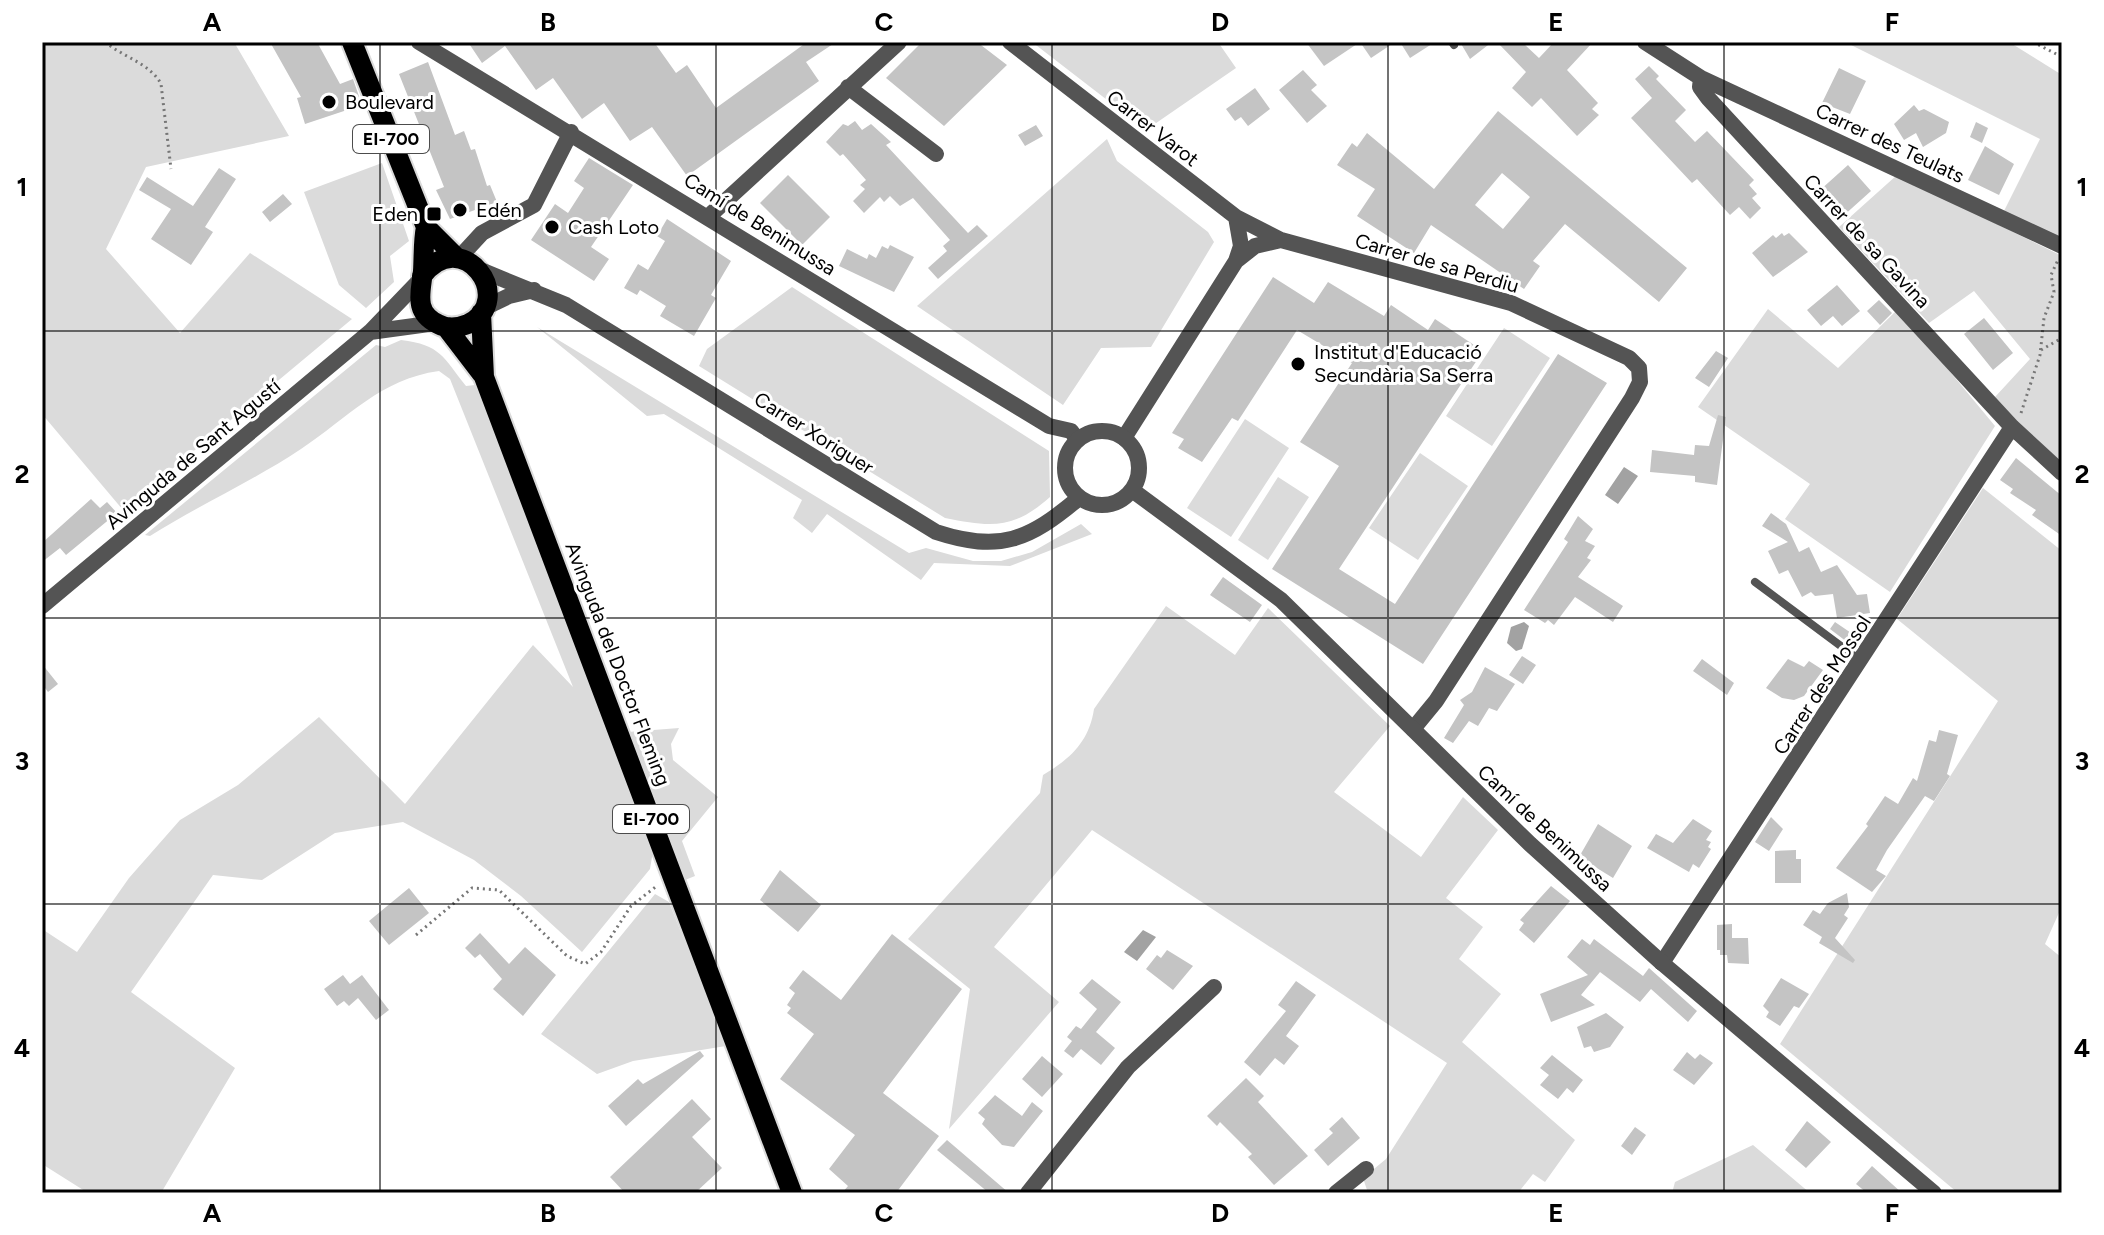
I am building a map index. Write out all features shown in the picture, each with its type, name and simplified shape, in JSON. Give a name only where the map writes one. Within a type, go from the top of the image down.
[{"type":"main road","name":"EI-700","points":[[352,42],[426,227],[458,258],[478,269],[486,284],[482,311]]},
{"type":"main road","name":"EI-700","points":[[426,227],[418,300],[422,309],[441,325]]},
{"type":"main road","points":[[421,278],[437,262],[458,258]]},
{"type":"main road","points":[[441,325],[465,325],[482,311]]},
{"type":"main road","name":"Avinguda del Doctor Fleming","points":[[482,311],[484,377],[792,1193]]},
{"type":"main road","name":"Avinguda del Doctor Fleming","points":[[441,325],[484,377]]},
{"type":"street","name":"Camí de Benimussa","points":[[419,42],[1049,426],[1071,431],[1077,439]]},
{"type":"street","points":[[709,216],[899,42]]},
{"type":"street","name":"Carrer Varot","points":[[1010,42],[1236,217],[1281,240]]},
{"type":"street","name":"Carrer de sa Gavina","points":[[1645,42],[1701,78],[1700,87],[1708,98],[2012,427],[2062,473]]},
{"type":"street","name":"Carrer des Teulats","points":[[1701,78],[2062,246]]},
{"type":"street","points":[[848,87],[936,154]]},
{"type":"street","points":[[458,258],[482,233],[534,205],[571,132]]},
{"type":"street","points":[[1124,438],[1236,261],[1241,246],[1236,217]]},
{"type":"street","points":[[1236,261],[1255,246],[1281,240]]},
{"type":"street","name":"Carrer de sa Perdiu","points":[[1281,240],[1511,303],[1629,358],[1639,368],[1640,382],[1632,398],[1436,701],[1413,729]]},
{"type":"street","name":"Carrer Xoriguer","points":[[478,269],[566,305],[936,532],[960,540],[995,544],[1021,538],[1051,521],[1079,498]]},
{"type":"street","name":"Avinguda de Sant Agustí","points":[[42,606],[370,332],[421,278]]},
{"type":"street","points":[[482,311],[509,296],[534,290]]},
{"type":"street","points":[[370,332],[441,325]]},
{"type":"street","name":"Carrer des Mossol","points":[[1662,963],[1862,662],[2012,427]]},
{"type":"street","points":[[1109,431],[1124,438],[1136,453],[1139,472],[1132,490],[1117,503],[1097,506],[1079,498],[1068,485],[1064,469],[1067,453],[1077,439],[1092,432],[1109,431]]},
{"type":"street","name":"Camí de Benimussa","points":[[1132,490],[1281,600],[1530,844],[1662,963],[1934,1193]]},
{"type":"street","points":[[1028,1193],[1128,1067],[1214,987]]},
{"type":"street","points":[[1336,1193],[1366,1169]]},
{"type":"lane","points":[[1755,582],[1862,662]]},
{"type":"path","points":[[105,42],[124,57],[156,73],[161,84],[171,169]]},
{"type":"path","points":[[2033,42],[2062,57]]},
{"type":"path","points":[[2012,427],[2019,418],[2040,351],[2044,318],[2054,292],[2051,275],[2062,253]]},
{"type":"path","points":[[2040,351],[2062,338]]},
{"type":"path","points":[[416,935],[472,888],[499,890],[567,956],[585,964],[601,952],[631,906],[671,874]]},
{"type":"shaded area","points":[[42,42],[234,42],[289,136],[146,167],[106,249],[180,333],[250,253],[352,319],[123,510],[42,414]]},
{"type":"shaded area","points":[[1032,42],[1218,42],[1236,68],[1146,130]]},
{"type":"shaded area","points":[[1845,42],[2009,42],[2062,75],[2062,240],[2004,211],[2040,139]]},
{"type":"shaded area","points":[[1107,139],[1117,161],[1208,232],[1214,242],[1151,347],[1101,348],[1063,405],[917,306]]},
{"type":"shaded area","points":[[382,163],[409,241],[390,256],[394,282],[366,308],[339,285],[304,192]]},
{"type":"shaded area","points":[[1897,175],[2062,256],[2062,462],[2003,410],[1995,397],[2030,359],[1974,291],[1929,323],[1839,227]]},
{"type":"shaded area","points":[[792,287],[1049,451],[1050,497],[1013,521],[989,524],[945,518],[699,366],[707,349]]},
{"type":"shaded area","points":[[1768,309],[1838,368],[1898,309],[1995,426],[1890,592],[1785,519],[1810,484],[1698,407]]},
{"type":"shaded area","points":[[537,327],[909,553],[926,548],[973,561],[1001,561],[1032,552],[1081,524],[1092,534],[1010,566],[934,563],[921,580],[827,514],[812,533],[793,518],[802,500],[664,414],[647,416]]},
{"type":"shaded area","points":[[1504,328],[1550,358],[1492,446],[1446,416]]},
{"type":"shaded area","points":[[401,340],[433,349],[466,386],[475,385],[653,851],[650,869],[582,952],[521,896],[474,860],[403,822],[335,833],[262,880],[213,875],[131,992],[235,1068],[161,1193],[88,1193],[42,1164],[42,929],[77,952],[129,878],[180,820],[238,785],[319,717],[405,804],[533,645],[573,687],[450,379],[439,371],[418,375],[382,391],[283,461],[150,536],[145,535],[376,345],[385,347]]},
{"type":"shaded area","points":[[1245,419],[1289,448],[1231,537],[1187,508]]},
{"type":"shaded area","points":[[1420,453],[1468,486],[1418,560],[1369,528]]},
{"type":"shaded area","points":[[1624,467],[1638,476],[1618,504],[1605,495]]},
{"type":"shaded area","points":[[1278,477],[1309,497],[1268,560],[1238,540]]},
{"type":"shaded area","points":[[1983,488],[2062,551],[2062,906],[2045,944],[2062,958],[2062,1193],[1958,1193],[1780,1044],[1998,701],[1897,619]]},
{"type":"shaded area","points":[[1166,606],[1235,655],[1268,608],[1390,726],[1334,792],[1421,857],[1463,797],[1498,830],[1446,898],[1483,927],[1459,959],[1501,994],[1462,1042],[1575,1140],[1545,1182],[1533,1174],[1518,1193],[1368,1193],[1363,1178],[1386,1159],[1447,1063],[1092,830],[994,947],[1059,1002],[949,1129],[970,989],[908,939],[1040,793],[1043,775],[1062,763],[1077,748],[1088,731],[1094,709]]},
{"type":"shaded area","points":[[1524,622],[1529,626],[1522,649],[1516,651],[1507,643],[1511,627]]},
{"type":"shaded area","points":[[679,728],[671,744],[673,760],[718,797],[682,841],[695,876],[685,880],[628,732]]},
{"type":"shaded area","points":[[655,894],[669,902],[726,1046],[633,1061],[597,1074],[541,1034]]},
{"type":"shaded area","points":[[1143,930],[1156,937],[1137,961],[1124,952]]},
{"type":"shaded area","points":[[1753,1145],[1810,1193],[1672,1193],[1675,1182]]},
{"type":"building","points":[[270,42],[317,42],[340,84],[353,79],[362,105],[305,124],[297,98],[301,97]]},
{"type":"building","points":[[468,42],[654,42],[676,73],[687,65],[716,108],[807,42],[836,42],[806,62],[819,81],[687,176],[652,127],[630,141],[604,103],[582,119],[553,78],[536,90],[505,46],[482,63]]},
{"type":"building","points":[[922,42],[977,42],[1007,65],[944,126],[886,78]]},
{"type":"building","points":[[1306,42],[1360,42],[1324,66]]},
{"type":"building","points":[[1360,42],[1395,42],[1371,58]]},
{"type":"building","points":[[1400,42],[1435,42],[1410,58]]},
{"type":"building","points":[[1460,42],[1492,42],[1470,59]]},
{"type":"building","points":[[1497,42],[1522,42],[1539,58],[1554,42],[1593,42],[1567,70],[1598,103],[1592,109],[1599,115],[1577,136],[1541,98],[1532,107],[1512,88],[1526,72]]},
{"type":"building","points":[[428,62],[455,135],[464,131],[497,202],[450,219],[436,190],[444,187],[399,74]]},
{"type":"building","points":[[1649,66],[1659,76],[1656,79],[1686,110],[1675,121],[1695,142],[1707,131],[1754,180],[1749,185],[1757,194],[1752,198],[1761,208],[1750,219],[1739,207],[1730,215],[1697,179],[1692,183],[1631,118],[1652,98],[1635,79]]},
{"type":"building","points":[[1839,68],[1866,81],[1850,114],[1822,103]]},
{"type":"building","points":[[1303,70],[1317,85],[1311,90],[1327,106],[1307,123],[1279,90]]},
{"type":"building","points":[[1255,88],[1270,109],[1248,126],[1241,117],[1235,121],[1226,109]]},
{"type":"building","points":[[1914,105],[1919,111],[1924,109],[1949,122],[1946,133],[1923,147],[1916,133],[1904,140],[1894,124]]},
{"type":"building","points":[[1498,111],[1687,268],[1659,302],[1565,224],[1533,261],[1540,266],[1524,289],[1431,225],[1414,253],[1357,216],[1375,189],[1337,165],[1352,143],[1357,147],[1367,133],[1434,189]],"holes":[[[1502,173],[1530,197],[1503,229],[1475,205]]]},
{"type":"building","points":[[855,121],[862,130],[871,124],[891,142],[886,145],[968,233],[977,225],[988,236],[938,279],[928,268],[947,251],[943,246],[950,240],[913,198],[900,206],[890,196],[884,202],[880,197],[864,213],[853,201],[865,189],[860,185],[866,180],[843,154],[840,156],[826,142],[843,124],[848,126]]},
{"type":"building","points":[[1976,122],[1988,128],[1982,143],[1970,137]]},
{"type":"building","points":[[1036,125],[1043,136],[1025,146],[1018,135]]},
{"type":"building","points":[[1985,146],[2014,164],[1999,195],[1968,180]]},
{"type":"building","points":[[589,158],[633,185],[591,247],[609,259],[594,281],[531,240],[555,204],[568,213],[584,188],[574,181]]},
{"type":"building","points":[[1848,165],[1871,191],[1842,217],[1819,191]]},
{"type":"building","points":[[219,168],[236,179],[205,227],[213,232],[191,265],[151,239],[171,209],[139,190],[147,177],[193,206]]},
{"type":"building","points":[[788,175],[830,217],[802,245],[760,203]]},
{"type":"building","points":[[283,194],[292,204],[270,222],[262,212]]},
{"type":"building","points":[[667,219],[731,261],[711,295],[716,298],[694,336],[660,316],[666,306],[640,290],[637,295],[624,288],[638,264],[648,270],[665,241],[657,236]]},
{"type":"building","points":[[1782,233],[1784,236],[1789,233],[1808,252],[1773,277],[1752,253],[1773,235],[1776,238]]},
{"type":"building","points":[[890,245],[914,257],[894,292],[839,266],[847,249],[867,259],[869,254],[876,258],[882,246],[888,249]]},
{"type":"building","points":[[1273,277],[1314,303],[1328,282],[1384,316],[1391,305],[1428,330],[1435,319],[1483,351],[1339,569],[1395,604],[1558,354],[1607,383],[1423,664],[1272,569],[1339,466],[1300,442],[1352,363],[1297,330],[1238,421],[1232,418],[1202,462],[1178,448],[1184,439],[1172,433]]},
{"type":"building","points":[[1837,285],[1860,311],[1842,326],[1833,316],[1821,326],[1807,310]]},
{"type":"building","points":[[1879,300],[1892,313],[1880,325],[1867,311]]},
{"type":"building","points":[[1984,318],[2013,353],[1993,370],[1964,334]]},
{"type":"building","points":[[1716,351],[1728,358],[1709,387],[1695,378]]},
{"type":"building","points":[[1718,415],[1726,417],[1717,485],[1695,482],[1695,476],[1650,472],[1652,450],[1694,455],[1695,445],[1709,446]]},
{"type":"building","points":[[2016,458],[2062,496],[2062,536],[2032,515],[2036,510],[2010,493],[2013,489],[2000,480]]},
{"type":"building","points":[[91,499],[100,508],[107,502],[117,513],[66,555],[60,548],[42,562],[42,543]]},
{"type":"building","points":[[1771,513],[1786,524],[1799,552],[1809,547],[1821,572],[1837,565],[1857,595],[1867,594],[1870,613],[1837,618],[1833,594],[1815,596],[1811,592],[1802,597],[1788,570],[1779,574],[1768,551],[1788,542],[1762,526]]},
{"type":"building","points":[[1578,516],[1593,529],[1585,541],[1595,546],[1587,558],[1591,560],[1578,577],[1623,606],[1613,622],[1575,597],[1554,625],[1548,620],[1545,623],[1524,610],[1568,542],[1564,539]]},
{"type":"building","points":[[1223,577],[1262,605],[1250,622],[1210,595]]},
{"type":"building","points":[[1835,622],[1857,637],[1851,645],[1830,629]]},
{"type":"building","points":[[1522,656],[1536,665],[1523,684],[1509,675]]},
{"type":"building","points":[[1702,659],[1734,683],[1727,695],[1693,671]]},
{"type":"building","points":[[1788,659],[1804,667],[1809,661],[1823,670],[1804,696],[1794,700],[1782,698],[1766,688]]},
{"type":"building","points":[[42,664],[58,684],[48,692],[42,684]]},
{"type":"building","points":[[1485,667],[1515,684],[1497,711],[1489,708],[1478,726],[1469,721],[1453,743],[1444,738],[1464,705],[1460,700],[1472,692]]},
{"type":"building","points":[[1939,730],[1958,735],[1947,774],[1950,776],[1934,801],[1925,796],[1887,850],[1876,870],[1886,876],[1872,892],[1836,868],[1868,826],[1866,824],[1885,796],[1898,804],[1913,778],[1917,781],[1929,740],[1936,742]]},
{"type":"building","points":[[1771,817],[1783,829],[1769,851],[1755,842]]},
{"type":"building","points":[[1693,819],[1712,831],[1706,840],[1711,842],[1708,847],[1711,849],[1699,868],[1693,864],[1689,872],[1647,848],[1656,834],[1673,843]]},
{"type":"building","points":[[1598,824],[1632,846],[1613,878],[1579,857]]},
{"type":"building","points":[[1796,850],[1796,859],[1801,859],[1801,883],[1775,883],[1775,851]]},
{"type":"building","points":[[780,870],[821,905],[798,932],[760,900]]},
{"type":"building","points":[[1551,886],[1570,901],[1534,943],[1519,930],[1524,923],[1520,920]]},
{"type":"building","points":[[409,888],[429,913],[389,945],[369,921]]},
{"type":"building","points":[[1847,893],[1849,907],[1844,915],[1848,918],[1835,938],[1855,960],[1853,963],[1819,943],[1822,937],[1803,925],[1813,910],[1820,914],[1828,903]]},
{"type":"building","points":[[1732,924],[1732,938],[1748,938],[1749,964],[1728,963],[1727,955],[1720,955],[1720,950],[1717,950],[1717,925]]},
{"type":"building","points":[[480,933],[509,964],[525,947],[556,975],[523,1016],[493,989],[502,979],[480,954],[475,958],[465,948]]},
{"type":"building","points":[[892,934],[962,989],[883,1093],[939,1136],[896,1193],[842,1193],[848,1186],[829,1169],[855,1135],[780,1079],[814,1034],[787,1013],[791,1008],[787,1005],[795,993],[789,988],[803,970],[841,1000]]},
{"type":"building","points":[[1582,939],[1590,945],[1594,939],[1643,976],[1649,968],[1697,1011],[1688,1022],[1651,989],[1640,1002],[1600,972],[1581,995],[1595,1005],[1551,1022],[1540,994],[1588,975],[1567,957]]},
{"type":"building","points":[[1167,950],[1193,966],[1173,990],[1146,969],[1157,955],[1161,958]]},
{"type":"building","points":[[343,975],[350,984],[362,975],[389,1010],[376,1020],[358,998],[349,1006],[344,1001],[337,1006],[324,989]]},
{"type":"building","points":[[1781,978],[1809,994],[1799,1008],[1794,1006],[1780,1026],[1766,1017],[1769,1012],[1763,1006]]},
{"type":"building","points":[[1092,979],[1121,1002],[1096,1032],[1115,1048],[1101,1065],[1081,1049],[1073,1058],[1064,1051],[1072,1041],[1067,1037],[1076,1026],[1081,1029],[1097,1009],[1079,993]]},
{"type":"building","points":[[1296,981],[1316,995],[1286,1036],[1299,1046],[1284,1065],[1275,1058],[1260,1076],[1244,1062],[1286,1011],[1278,1005]]},
{"type":"building","points":[[1606,1013],[1624,1027],[1610,1047],[1594,1052],[1591,1046],[1584,1048],[1577,1027]]},
{"type":"building","points":[[700,1051],[704,1056],[626,1126],[608,1106],[638,1079],[643,1084]]},
{"type":"building","points":[[1687,1052],[1695,1059],[1700,1054],[1713,1063],[1694,1085],[1673,1070]]},
{"type":"building","points":[[1552,1055],[1583,1080],[1573,1093],[1567,1088],[1558,1099],[1540,1085],[1549,1075],[1540,1068]]},
{"type":"building","points":[[1042,1056],[1063,1074],[1042,1097],[1022,1079]]},
{"type":"building","points":[[1246,1078],[1264,1096],[1258,1102],[1308,1156],[1274,1185],[1248,1157],[1252,1154],[1220,1122],[1217,1126],[1207,1116]]},
{"type":"building","points":[[995,1095],[1022,1116],[1032,1102],[1043,1111],[1014,1147],[1002,1145],[982,1124],[985,1119],[978,1113]]},
{"type":"building","points":[[692,1099],[711,1119],[692,1137],[722,1168],[695,1193],[625,1193],[610,1177]]},
{"type":"building","points":[[1342,1117],[1360,1138],[1328,1166],[1314,1150],[1333,1133],[1329,1129]]},
{"type":"building","points":[[1807,1121],[1831,1142],[1806,1168],[1785,1150]]},
{"type":"building","points":[[1635,1127],[1646,1135],[1632,1155],[1621,1146]]},
{"type":"building","points":[[947,1140],[1009,1193],[989,1193],[937,1150]]},
{"type":"building","points":[[1872,1166],[1902,1193],[1867,1193],[1856,1184]]},
{"type":"place","name":"Boulevard","points":[[329,102]]},
{"type":"place","name":"Edén","points":[[460,210]]},
{"type":"place","name":"Eden","points":[[434,214]]},
{"type":"place","name":"Cash Loto","points":[[552,227]]},
{"type":"place","name":"Institut d'Educació Secundària Sa Serra","points":[[1298,364]]}]
